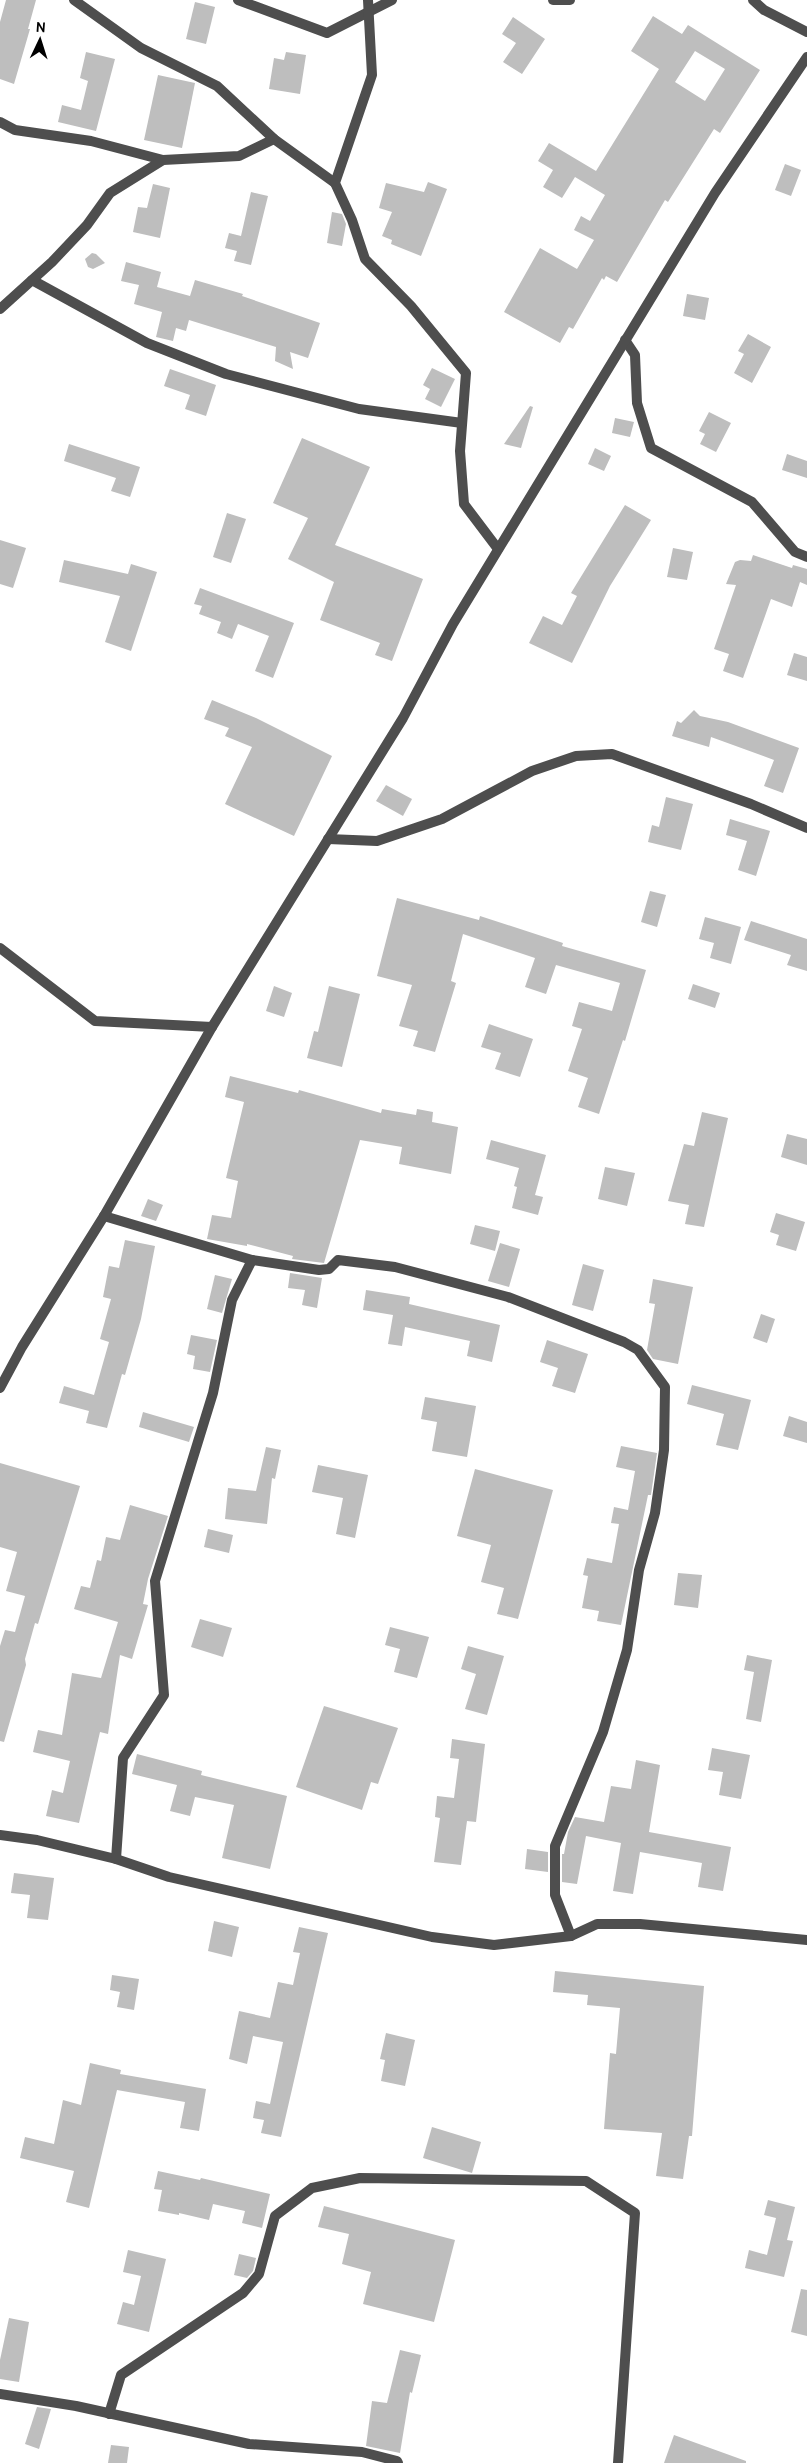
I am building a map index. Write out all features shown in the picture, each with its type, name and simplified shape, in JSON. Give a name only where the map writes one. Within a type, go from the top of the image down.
[{"type":"street","points":[[74,0],[142,48],[217,86],[274,139],[335,183],[352,220],[365,260],[411,306],[466,373],[460,451],[464,504],[498,549]]},
{"type":"street","points":[[238,0],[327,33],[392,0]]},
{"type":"street","points":[[335,183],[372,76],[368,0]]},
{"type":"street","points":[[553,0],[570,0]]},
{"type":"street","points":[[753,0],[764,10],[807,32]]},
{"type":"street","points":[[0,1388],[22,1347],[104,1216],[212,1028],[403,718],[452,624],[715,193],[807,57]]},
{"type":"street","points":[[0,122],[15,130],[91,141],[163,160],[239,156],[274,139]]},
{"type":"street","points":[[0,309],[87,225],[110,193],[163,160]]},
{"type":"street","points":[[32,280],[147,343],[226,374],[359,409],[462,423]]},
{"type":"street","points":[[626,340],[635,355],[637,403],[650,448],[752,502],[795,552],[807,557]]},
{"type":"street","points":[[328,839],[377,841],[442,819],[532,770],[576,756],[612,754],[750,804],[807,828]]},
{"type":"street","points":[[0,948],[95,1021],[212,1028]]},
{"type":"street","points":[[104,1216],[252,1260],[319,1270],[329,1269],[338,1260],[395,1267],[508,1297],[624,1342],[638,1350],[665,1386],[664,1450],[655,1514],[639,1570],[627,1650],[603,1732],[555,1846],[555,1895],[571,1936]]},
{"type":"street","points":[[116,1859],[123,1758],[164,1695],[155,1581],[213,1393],[232,1300],[252,1260]]},
{"type":"street","points":[[0,1834],[37,1840],[116,1859],[170,1876],[432,1937],[494,1946],[571,1936],[597,1924],[640,1924],[807,1940]]},
{"type":"street","points":[[109,2414],[121,2375],[243,2293],[259,2274],[275,2216],[312,2188],[360,2178],[586,2181],[635,2213],[618,2463]]},
{"type":"street","points":[[0,2394],[109,2414],[249,2444],[362,2452],[397,2461],[398,2463]]},
{"type":"building","points":[[6,0],[36,0],[28,29],[30,29],[14,84],[0,79],[0,22]]},
{"type":"building","points":[[195,2],[215,7],[206,44],[186,39]]},
{"type":"building","points":[[653,16],[682,34],[688,25],[760,70],[720,133],[714,129],[668,202],[665,200],[617,282],[606,276],[604,280],[602,278],[573,329],[569,327],[560,343],[504,312],[540,248],[577,269],[594,240],[574,230],[581,216],[590,221],[605,195],[575,177],[562,198],[543,187],[553,170],[538,161],[549,143],[596,171],[659,69],[631,51]],"holes":[[[695,51],[725,69],[705,101],[675,82]]]},
{"type":"building","points":[[513,17],[545,39],[522,74],[503,62],[516,43],[502,34]]},
{"type":"building","points":[[86,52],[115,59],[96,131],[58,122],[62,105],[81,110],[88,81],[80,78]]},
{"type":"building","points":[[286,52],[306,55],[300,94],[269,89],[274,58],[284,60]]},
{"type":"building","points":[[158,75],[195,83],[182,148],[144,140]]},
{"type":"building","points":[[785,164],[801,170],[791,196],[775,190]]},
{"type":"building","points":[[428,182],[447,189],[421,256],[391,244],[392,240],[382,236],[392,212],[379,208],[386,183],[424,192]]},
{"type":"building","points":[[153,184],[170,188],[160,238],[133,232],[138,207],[147,208]]},
{"type":"building","points":[[251,192],[268,196],[251,265],[234,261],[237,251],[225,248],[229,233],[241,236]]},
{"type":"building","points":[[332,212],[342,214],[346,224],[342,246],[327,243]]},
{"type":"building","points":[[92,253],[96,254],[105,263],[93,269],[88,267],[85,259]]},
{"type":"building","points":[[126,262],[161,272],[157,287],[190,296],[195,280],[243,294],[242,296],[320,323],[308,358],[290,352],[293,369],[275,361],[276,347],[189,320],[186,331],[176,328],[173,341],[156,337],[162,312],[134,304],[139,285],[121,281]]},
{"type":"building","points":[[687,294],[709,298],[705,320],[683,316]]},
{"type":"building","points":[[748,334],[771,347],[752,383],[734,373],[744,354],[738,351]]},
{"type":"building","points":[[432,368],[455,379],[441,407],[425,399],[430,389],[423,385]]},
{"type":"building","points":[[170,369],[216,385],[206,416],[185,409],[190,395],[164,386]]},
{"type":"building","points":[[530,406],[533,407],[521,448],[504,444]]},
{"type":"building","points":[[709,412],[731,423],[716,452],[700,444],[705,434],[699,431]]},
{"type":"building","points":[[615,418],[634,422],[630,437],[612,433]]},
{"type":"building","points":[[302,438],[370,467],[335,545],[423,579],[392,661],[375,655],[380,643],[320,620],[334,582],[288,559],[308,518],[273,503]]},
{"type":"building","points":[[69,444],[140,467],[130,497],[111,491],[116,478],[64,461]]},
{"type":"building","points":[[595,448],[611,456],[604,471],[588,464]]},
{"type":"building","points":[[787,454],[807,461],[807,478],[782,470]]},
{"type":"building","points":[[625,505],[651,520],[610,586],[572,663],[529,643],[543,616],[562,625],[577,596],[571,593]]},
{"type":"building","points":[[227,513],[246,519],[231,563],[213,557]]},
{"type":"building","points":[[0,540],[26,548],[13,588],[0,584]]},
{"type":"building","points":[[673,548],[693,552],[687,580],[667,577]]},
{"type":"building","points":[[753,555],[792,568],[793,565],[807,569],[807,585],[800,582],[792,607],[771,599],[743,678],[723,671],[729,654],[714,649],[736,585],[726,584],[735,562],[740,560],[751,561]]},
{"type":"building","points":[[64,560],[128,574],[131,564],[157,572],[131,651],[105,642],[120,596],[59,582]]},
{"type":"building","points":[[200,588],[294,623],[273,678],[255,671],[269,636],[238,624],[232,639],[217,633],[221,622],[199,614],[202,606],[194,604]]},
{"type":"building","points":[[794,653],[807,657],[807,681],[787,675]]},
{"type":"building","points":[[212,700],[256,718],[332,756],[294,836],[225,804],[252,747],[225,736],[229,728],[204,719]]},
{"type":"building","points":[[694,710],[700,716],[728,722],[799,748],[783,793],[764,786],[774,760],[711,737],[709,747],[672,736],[677,721],[681,723]]},
{"type":"building","points":[[386,785],[412,799],[403,816],[376,801]]},
{"type":"building","points":[[666,797],[693,804],[681,850],[648,842],[652,825],[659,827]]},
{"type":"building","points":[[730,819],[770,831],[756,876],[738,870],[747,841],[726,835]]},
{"type":"building","points":[[650,891],[666,895],[657,927],[641,922]]},
{"type":"building","points":[[397,898],[479,920],[480,916],[563,943],[562,946],[646,970],[625,1041],[623,1040],[599,1114],[578,1107],[588,1078],[568,1071],[582,1029],[572,1026],[579,1002],[612,1011],[620,983],[556,965],[546,994],[525,987],[535,958],[463,934],[451,981],[456,983],[435,1052],[413,1046],[418,1031],[399,1026],[412,985],[377,976]]},
{"type":"building","points":[[705,917],[741,927],[731,964],[710,958],[714,943],[699,939]]},
{"type":"building","points":[[751,921],[807,939],[807,971],[787,965],[791,955],[744,940]]},
{"type":"building","points":[[693,984],[720,993],[715,1008],[688,999]]},
{"type":"building","points":[[274,986],[292,993],[284,1017],[266,1011]]},
{"type":"building","points":[[329,986],[360,994],[342,1067],[307,1058],[314,1031],[318,1032]]},
{"type":"building","points":[[489,1024],[533,1039],[520,1077],[495,1069],[501,1053],[481,1047]]},
{"type":"building","points":[[230,1076],[298,1093],[299,1090],[381,1113],[382,1109],[416,1115],[417,1109],[433,1112],[432,1122],[458,1127],[451,1174],[399,1164],[402,1147],[360,1140],[324,1263],[292,1259],[293,1256],[247,1244],[247,1246],[207,1239],[212,1215],[231,1218],[238,1181],[226,1178],[244,1102],[225,1097]]},
{"type":"building","points":[[702,1112],[728,1118],[704,1227],[685,1224],[689,1205],[668,1201],[684,1144],[694,1146]]},
{"type":"building","points":[[787,1134],[807,1139],[807,1165],[781,1157]]},
{"type":"building","points":[[491,1140],[546,1155],[535,1195],[543,1197],[538,1215],[512,1208],[517,1187],[514,1186],[519,1168],[486,1159]]},
{"type":"building","points":[[605,1167],[635,1173],[627,1206],[598,1199]]},
{"type":"building","points":[[148,1199],[163,1205],[156,1221],[141,1216]]},
{"type":"building","points":[[776,1213],[805,1222],[796,1251],[776,1245],[779,1235],[770,1232]]},
{"type":"building","points":[[475,1225],[500,1231],[495,1251],[470,1244]]},
{"type":"building","points":[[125,1240],[155,1246],[141,1319],[125,1375],[122,1374],[107,1428],[86,1423],[89,1411],[59,1403],[64,1386],[94,1395],[109,1342],[100,1339],[111,1299],[103,1297],[109,1266],[119,1268]]},
{"type":"building","points":[[500,1243],[520,1249],[509,1287],[488,1281]]},
{"type":"building","points":[[583,1264],[604,1270],[593,1311],[572,1305]]},
{"type":"building","points":[[290,1273],[322,1278],[317,1308],[302,1305],[305,1290],[288,1288]]},
{"type":"building","points":[[215,1275],[232,1279],[222,1313],[207,1309]]},
{"type":"building","points":[[653,1279],[693,1287],[678,1364],[653,1359],[647,1350],[655,1304],[649,1303]]},
{"type":"building","points":[[366,1290],[410,1297],[409,1304],[500,1325],[492,1362],[467,1356],[470,1341],[405,1327],[402,1346],[388,1344],[393,1315],[363,1310]]},
{"type":"building","points":[[761,1314],[775,1319],[767,1343],[753,1338]]},
{"type":"building","points":[[191,1335],[217,1340],[210,1372],[193,1369],[195,1356],[187,1354]]},
{"type":"building","points":[[547,1340],[588,1354],[575,1393],[552,1386],[558,1368],[540,1362]]},
{"type":"building","points":[[692,1385],[751,1400],[738,1450],[716,1445],[724,1414],[687,1404]]},
{"type":"building","points":[[425,1397],[476,1406],[467,1457],[432,1451],[437,1422],[421,1419]]},
{"type":"building","points":[[143,1412],[194,1427],[189,1442],[139,1427]]},
{"type":"building","points":[[789,1416],[807,1422],[807,1443],[783,1436]]},
{"type":"building","points":[[621,1446],[657,1453],[651,1495],[648,1495],[621,1625],[597,1621],[599,1611],[582,1608],[588,1576],[583,1575],[587,1558],[612,1563],[619,1524],[611,1523],[614,1507],[628,1510],[635,1471],[616,1467]]},
{"type":"building","points":[[266,1447],[281,1450],[275,1479],[272,1478],[267,1524],[225,1519],[228,1488],[256,1491]]},
{"type":"building","points":[[0,1463],[80,1486],[38,1624],[35,1623],[25,1659],[26,1665],[4,1742],[0,1741],[0,1646],[5,1630],[15,1632],[25,1596],[6,1591],[17,1552],[0,1547]]},
{"type":"building","points":[[318,1465],[368,1475],[355,1538],[336,1534],[343,1498],[312,1492]]},
{"type":"building","points":[[475,1469],[553,1490],[518,1619],[497,1614],[504,1588],[481,1582],[491,1545],[457,1536]]},
{"type":"building","points":[[130,1505],[168,1516],[148,1579],[143,1604],[148,1605],[132,1659],[120,1655],[108,1734],[100,1732],[79,1823],[46,1816],[52,1790],[63,1793],[70,1761],[33,1752],[38,1730],[62,1735],[72,1673],[101,1678],[118,1622],[74,1609],[81,1586],[90,1588],[97,1560],[101,1561],[106,1537],[120,1540]]},
{"type":"building","points":[[208,1529],[233,1535],[229,1553],[204,1547]]},
{"type":"building","points":[[678,1573],[702,1575],[698,1608],[674,1605]]},
{"type":"building","points":[[200,1619],[232,1628],[223,1657],[191,1647]]},
{"type":"building","points":[[390,1627],[429,1637],[417,1678],[394,1672],[400,1649],[385,1645]]},
{"type":"building","points":[[468,1646],[504,1656],[487,1715],[465,1709],[476,1674],[461,1669]]},
{"type":"building","points":[[747,1655],[772,1660],[761,1722],[746,1719],[754,1672],[744,1670]]},
{"type":"building","points":[[324,1706],[398,1728],[378,1784],[371,1782],[362,1810],[296,1787]]},
{"type":"building","points":[[452,1739],[485,1744],[476,1822],[467,1821],[461,1865],[434,1862],[440,1818],[435,1817],[437,1796],[454,1798],[459,1759],[450,1758]]},
{"type":"building","points":[[712,1748],[750,1755],[741,1799],[719,1795],[723,1772],[708,1770]]},
{"type":"building","points":[[137,1754],[202,1771],[201,1775],[287,1796],[270,1869],[222,1858],[234,1805],[195,1797],[190,1816],[170,1811],[177,1785],[132,1774]]},
{"type":"building","points":[[636,1760],[660,1765],[649,1832],[731,1847],[723,1891],[698,1887],[702,1863],[640,1852],[633,1894],[613,1891],[621,1843],[586,1836],[577,1884],[562,1882],[562,1854],[564,1854],[568,1832],[575,1817],[604,1822],[611,1786],[631,1789]]},
{"type":"building","points":[[527,1849],[548,1852],[548,1872],[525,1869]]},
{"type":"building","points":[[14,1873],[54,1878],[48,1920],[27,1918],[30,1895],[11,1893]]},
{"type":"building","points":[[214,1921],[239,1927],[232,1957],[208,1951]]},
{"type":"building","points":[[299,1927],[328,1933],[281,2137],[261,2133],[264,2120],[253,2118],[256,2101],[270,2104],[283,2042],[253,2036],[247,2064],[229,2059],[239,2011],[270,2018],[278,1982],[293,1985],[300,1953],[293,1952]]},
{"type":"building","points":[[555,1971],[704,1986],[692,2136],[689,2136],[683,2179],[656,2176],[662,2133],[604,2129],[610,2053],[616,2054],[620,2008],[587,2005],[588,1995],[553,1992]]},
{"type":"building","points":[[112,1975],[139,1979],[134,2010],[117,2007],[120,1992],[110,1990]]},
{"type":"building","points":[[386,2033],[415,2040],[405,2086],[381,2081],[385,2060],[380,2059]]},
{"type":"building","points":[[90,2063],[121,2070],[120,2074],[206,2089],[199,2131],[180,2128],[185,2102],[117,2090],[89,2208],[66,2202],[74,2171],[20,2158],[25,2137],[54,2144],[63,2100],[81,2105]]},
{"type":"building","points":[[432,2127],[481,2142],[472,2173],[423,2158]]},
{"type":"building","points":[[158,2171],[200,2180],[201,2178],[270,2194],[262,2228],[242,2223],[245,2211],[213,2204],[209,2220],[179,2213],[179,2215],[158,2211],[162,2190],[154,2189]]},
{"type":"building","points":[[768,2200],[795,2207],[787,2240],[793,2241],[784,2277],[745,2268],[749,2250],[767,2255],[776,2218],[764,2215]]},
{"type":"building","points":[[324,2206],[455,2240],[434,2322],[363,2304],[371,2272],[342,2264],[349,2234],[318,2227]]},
{"type":"building","points":[[128,2250],[166,2259],[149,2332],[117,2324],[123,2302],[134,2305],[141,2276],[123,2272]]},
{"type":"building","points":[[239,2254],[256,2258],[253,2271],[247,2278],[234,2275]]},
{"type":"building","points":[[801,2289],[807,2290],[807,2336],[791,2332]]},
{"type":"building","points":[[9,2318],[29,2322],[19,2382],[0,2379],[0,2360]]},
{"type":"building","points":[[400,2350],[421,2355],[412,2393],[410,2392],[400,2453],[366,2446],[372,2401],[387,2403]]},
{"type":"building","points":[[37,2407],[51,2409],[39,2449],[25,2444]]},
{"type":"building","points":[[674,2435],[746,2461],[746,2463],[664,2463]]},
{"type":"building","points":[[111,2445],[129,2447],[127,2463],[108,2463]]}]
